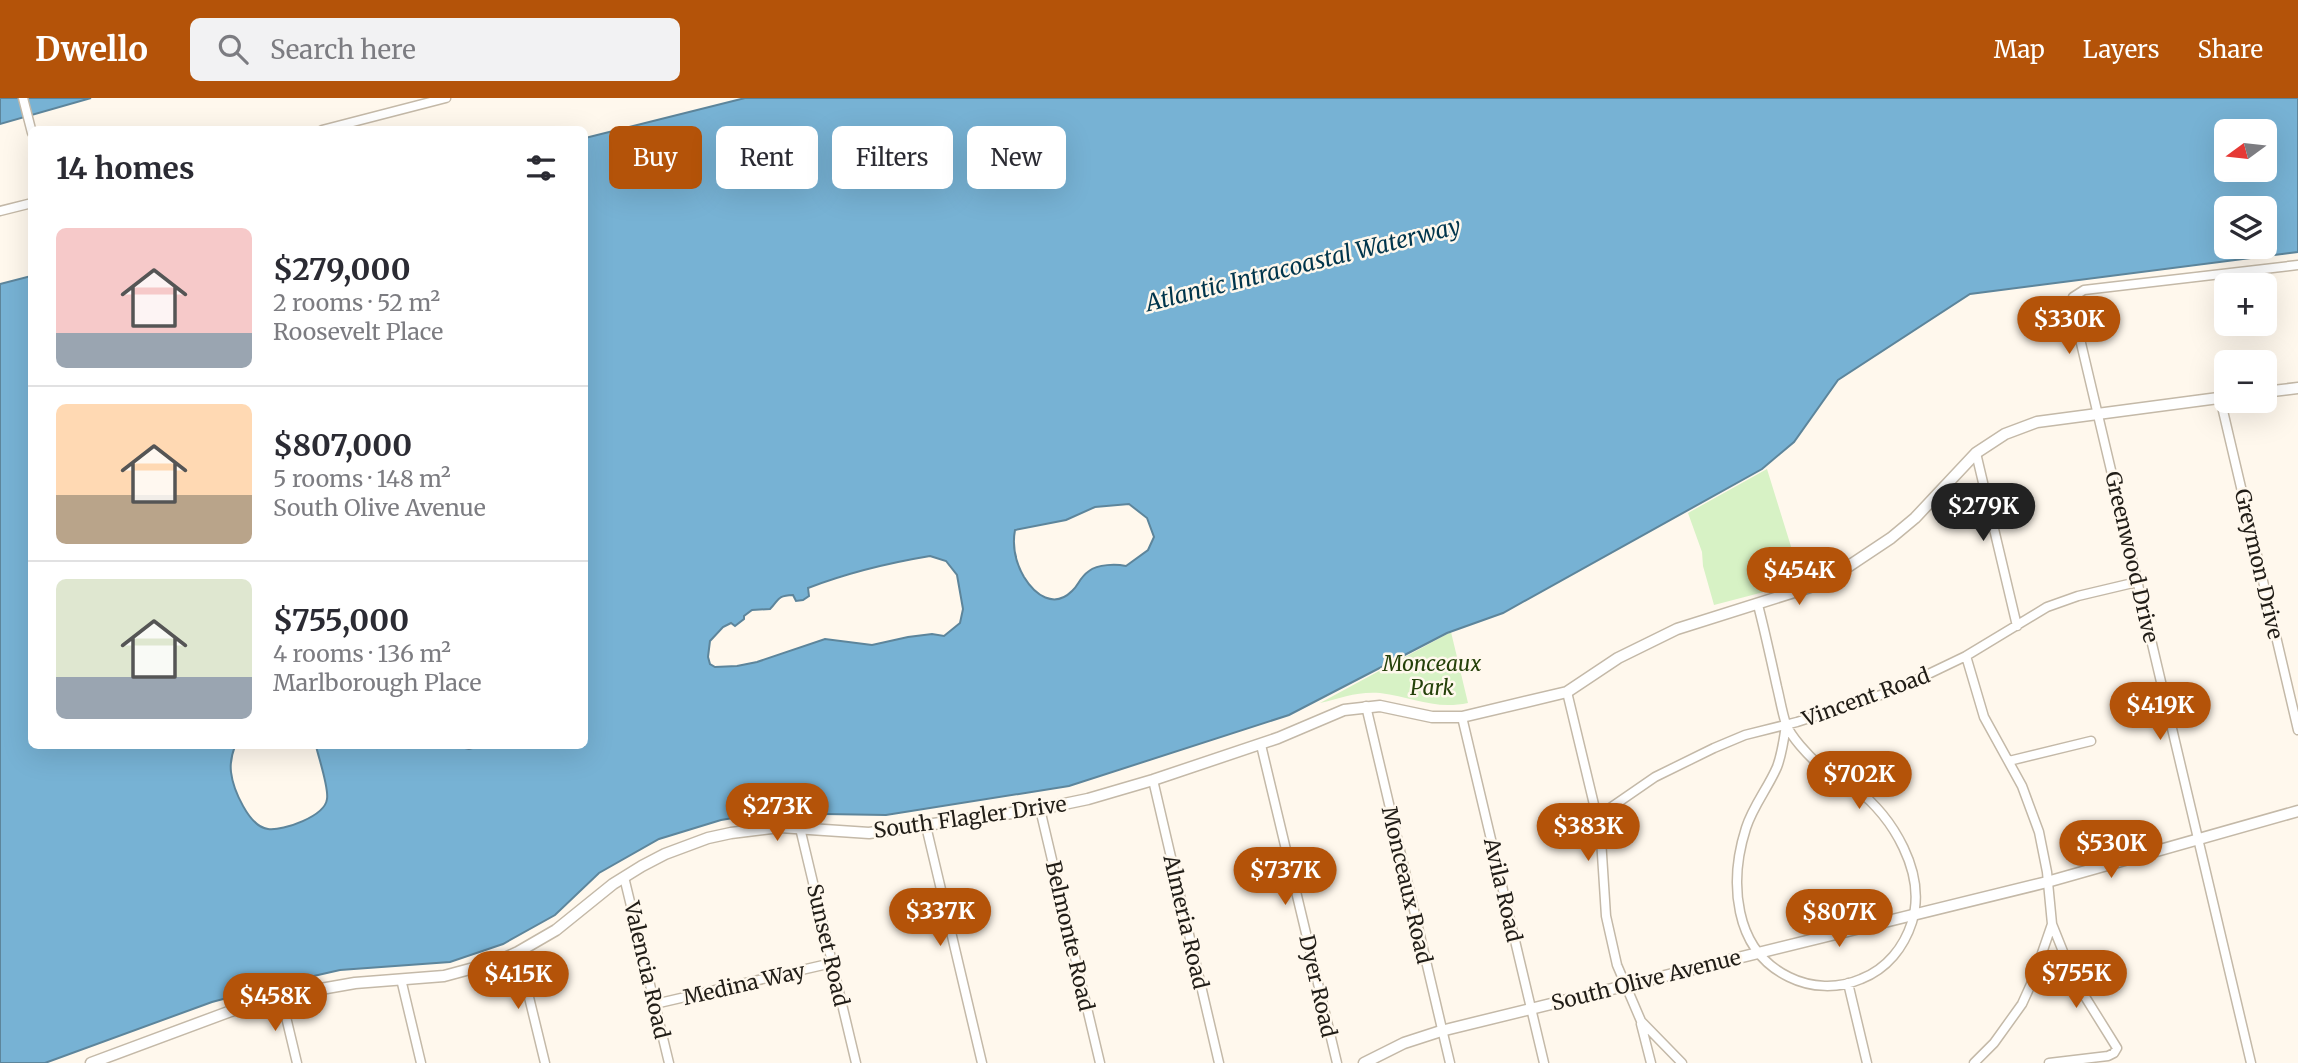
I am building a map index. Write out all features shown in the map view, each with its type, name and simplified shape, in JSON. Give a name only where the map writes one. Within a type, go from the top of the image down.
[{"type":"street","points":[[23,98],[29,126]]},
{"type":"street","points":[[338,126],[446,98]]},
{"type":"street","points":[[0,211],[28,204]]},
{"type":"street","name":"Greenwood Drive","points":[[2251,1063],[2072,305],[2073,297],[2084,290],[2298,265]]},
{"type":"street","points":[[2277,390],[2298,388]]},
{"type":"street","points":[[1651,1063],[1641,1021],[1617,965],[1606,916],[1597,817],[1567,692],[1618,658],[1677,629],[1810,587],[1872,552],[1915,517],[1976,453],[2006,434],[2036,422],[2214,399]]},
{"type":"street","name":"Greymon Drive","points":[[2226,413],[2298,730]]},
{"type":"street","points":[[1976,453],[2017,625]]},
{"type":"street","name":"Vincent Road","points":[[1597,817],[1655,777],[1745,735],[1893,691],[1966,656],[2047,607],[2137,582]]},
{"type":"street","points":[[1758,604],[1786,725],[1777,767],[1750,816],[1737,861],[1737,900],[1742,921],[1757,953],[1778,970],[1802,982],[1829,986],[1848,984],[1874,973],[1894,956],[1909,933],[1914,915],[1915,883],[1905,852],[1896,835],[1872,803],[1855,788],[1819,765],[1786,725]]},
{"type":"street","points":[[1966,656],[1984,717],[2027,797],[2039,832],[2052,924],[2074,979],[2117,1048],[2108,1056],[2049,1063]]},
{"type":"street","name":"South Flagler Drive","points":[[91,1063],[230,1011],[281,996],[355,983],[444,976],[470,970],[519,952],[556,930],[624,877],[665,854],[708,838],[755,829],[800,828],[869,833],[1040,809],[1088,799],[1153,780],[1261,745],[1329,715],[1366,706],[1387,707],[1432,717],[1462,717],[1567,692]]},
{"type":"street","name":"Monceaux Road","points":[[1366,706],[1450,1063]]},
{"type":"street","name":"Avila Road","points":[[1462,717],[1544,1063]]},
{"type":"street","points":[[2009,761],[2091,741]]},
{"type":"street","name":"Dyer Road","points":[[1261,745],[1336,1063]]},
{"type":"street","name":"Almeria Road","points":[[1153,780],[1219,1063]]},
{"type":"street","name":"Belmonte Road","points":[[1040,809],[1100,1063]]},
{"type":"street","name":"South Olive Avenue","points":[[1364,1063],[1404,1043],[1441,1031],[2047,882],[2298,811]]},
{"type":"street","points":[[926,826],[982,1063]]},
{"type":"street","name":"Sunset Road","points":[[800,828],[856,1063]]},
{"type":"street","name":"Valencia Road","points":[[624,877],[669,1063]]},
{"type":"street","points":[[1974,1063],[1994,1043],[2022,1004],[2052,924]]},
{"type":"street","points":[[519,952],[545,1063]]},
{"type":"street","name":"Medina Way","points":[[655,1004],[832,963]]},
{"type":"street","points":[[401,979],[421,1063]]},
{"type":"street","points":[[1848,984],[1867,1063]]},
{"type":"street","points":[[281,996],[297,1063]]},
{"type":"street","points":[[1641,1021],[1682,1063]]},
{"type":"green space","points":[[1767,469],[1802,582],[1714,605],[1703,566],[1702,552],[1688,513]]},
{"type":"green space","name":"Monceaux Park","points":[[1451,632],[1468,703],[1434,704],[1392,695],[1365,693],[1320,703]]},
{"type":"water","points":[[0,98],[91,98],[0,124]]},
{"type":"water","name":"Atlantic Intracoastal Waterway","points":[[745,98],[2298,98],[2298,252],[2277,255],[2277,196],[2214,196],[2214,259],[2243,259],[1970,294],[1838,380],[1794,442],[1762,469],[1503,613],[1447,633],[1289,715],[1069,786],[886,815],[763,813],[721,820],[659,839],[599,873],[555,915],[503,944],[450,962],[340,970],[283,983],[212,1002],[45,1063],[0,1063],[0,284],[28,277],[28,749],[234,749],[231,772],[235,788],[248,815],[261,827],[268,829],[284,828],[303,821],[319,811],[327,799],[327,788],[317,749],[588,749],[588,137],[609,132],[609,189],[702,189],[702,126],[633,126]],"holes":[[[1129,504],[1147,518],[1154,537],[1148,550],[1126,566],[1107,565],[1093,569],[1074,589],[1058,599],[1045,598],[1039,594],[1028,584],[1019,566],[1014,548],[1015,530],[1066,520],[1095,507]],[[930,556],[946,561],[957,575],[963,609],[960,623],[944,636],[932,634],[872,645],[825,639],[757,662],[715,667],[710,664],[710,641],[723,627],[731,623],[735,626],[752,610],[770,609],[784,596],[793,595],[796,601],[803,600],[809,596],[808,588],[883,565]]]}]
